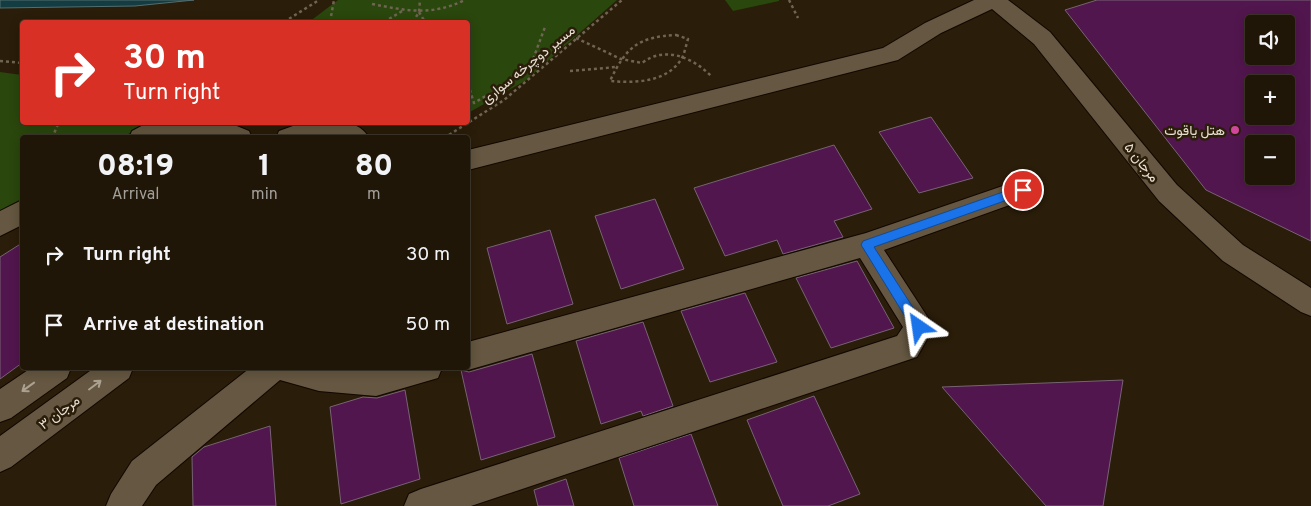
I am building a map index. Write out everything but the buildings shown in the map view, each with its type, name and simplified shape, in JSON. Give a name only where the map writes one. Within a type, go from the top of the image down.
[{"type":"street","points":[[470,159],[890,54],[933,28],[993,0]]},
{"type":"street","name":"مرجان ۵","points":[[993,0],[1042,38],[1168,193],[1233,253],[1311,303]]},
{"type":"street","points":[[146,134],[199,125]]},
{"type":"street","points":[[208,125],[232,135]]},
{"type":"street","points":[[297,135],[311,130],[326,128],[340,130],[351,135]]},
{"type":"street","points":[[470,355],[866,245],[1023,190]]},
{"type":"street","points":[[0,225],[20,212]]},
{"type":"street","points":[[421,506],[906,347],[919,327],[866,245]]},
{"type":"street","points":[[0,407],[53,370]]},
{"type":"street","name":"مرجان ۳","points":[[0,456],[115,370]]},
{"type":"street","points":[[123,506],[144,473],[270,370]]},
{"type":"street","points":[[293,370],[319,377],[376,382],[420,370]]},
{"type":"path","points":[[287,20],[319,0]]},
{"type":"path","points":[[330,20],[334,0]]},
{"type":"path","points":[[414,20],[419,12],[420,0]]},
{"type":"path","points":[[372,4],[419,12],[432,12],[465,0]]},
{"type":"path","name":"مسیر دوچرخه سواری","points":[[470,122],[504,100],[622,0]]},
{"type":"path","points":[[789,0],[798,18]]},
{"type":"path","points":[[387,20],[404,10]]},
{"type":"path","points":[[419,12],[424,20]]},
{"type":"path","points":[[470,90],[474,103],[528,70],[545,27]]},
{"type":"path","points":[[676,35],[688,39],[682,57],[670,71],[646,81],[610,81],[621,59],[628,49],[641,40],[656,36],[676,35]]},
{"type":"path","points":[[576,38],[621,59],[642,63],[653,55],[662,54],[682,57],[702,67],[711,76],[720,96]]},
{"type":"path","points":[[0,61],[20,63]]},
{"type":"path","points":[[570,71],[616,67]]},
{"type":"path","name":"مسیر دوچرخه سواری","points":[[449,135],[465,125]]},
{"type":"green space","points":[[338,0],[617,0],[525,81],[470,112],[470,20],[312,20]]},
{"type":"green space","points":[[725,0],[779,0],[779,1],[733,11]]},
{"type":"green space","points":[[0,72],[20,75],[20,125],[144,125],[127,135],[20,135],[20,200],[0,213]]},
{"type":"water","points":[[0,0],[194,0],[135,6],[0,8]]},
{"type":"place","name":"هتل یاقوت","points":[[1235,130]]},
{"type":"route","points":[[919,327],[866,245],[1023,190]]}]
